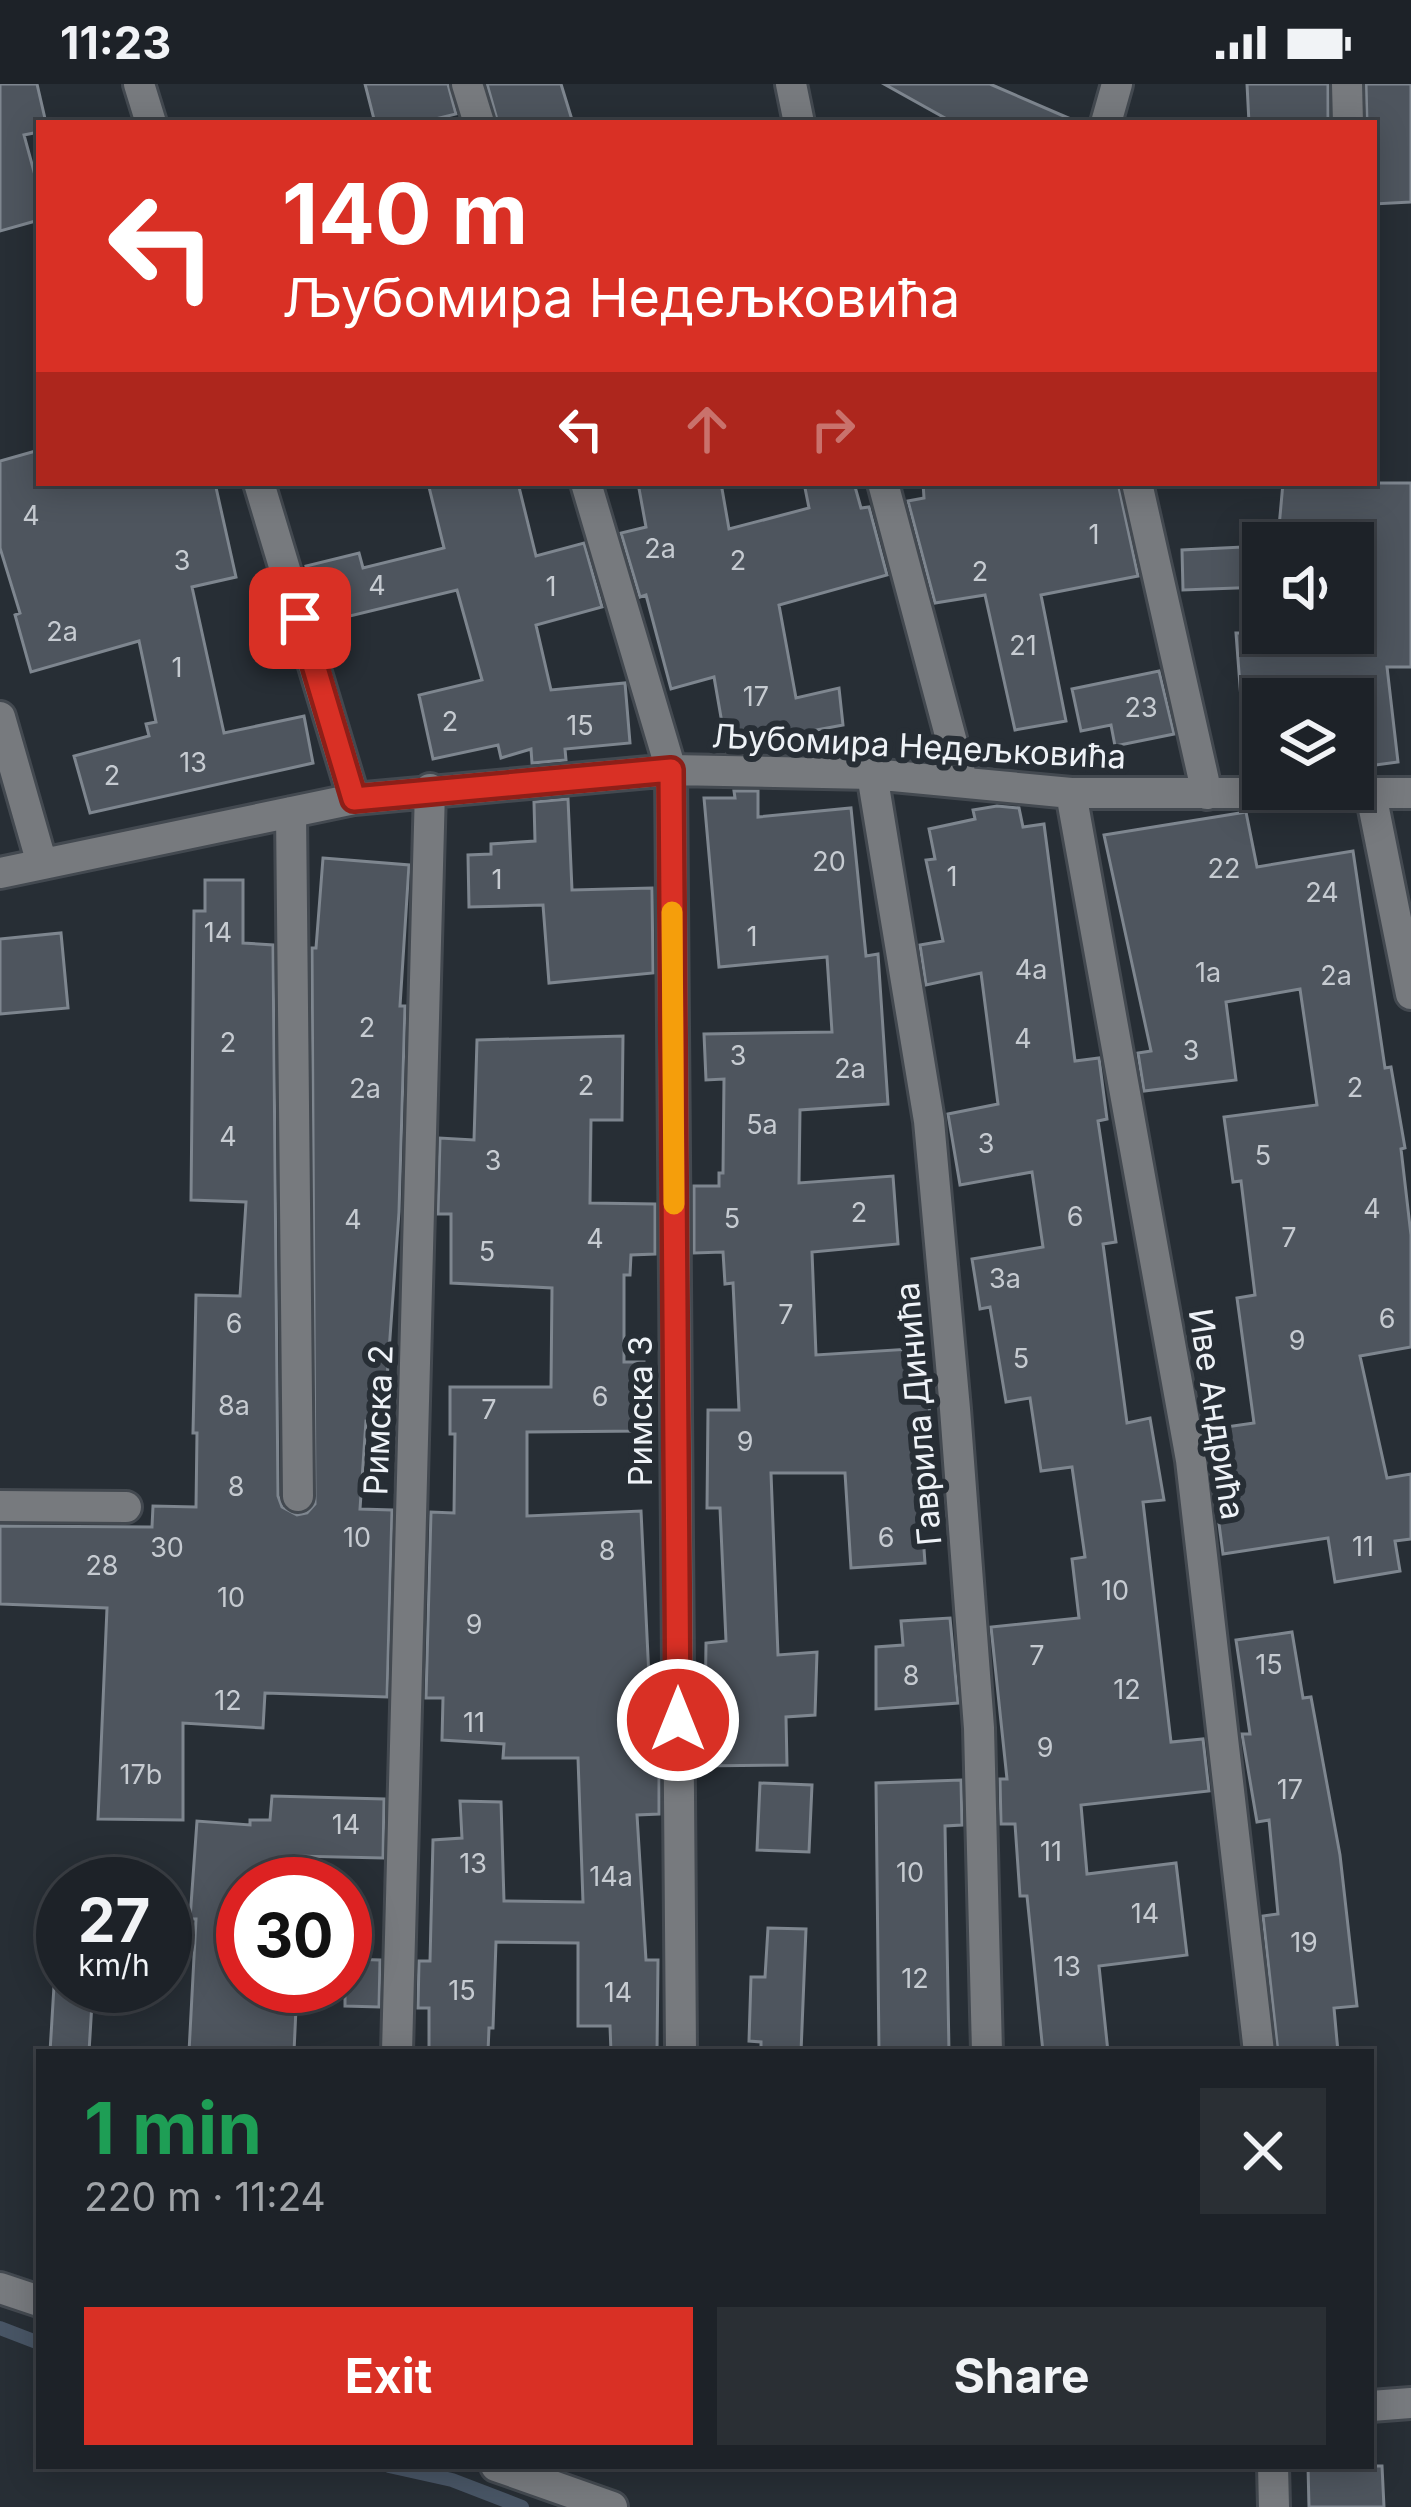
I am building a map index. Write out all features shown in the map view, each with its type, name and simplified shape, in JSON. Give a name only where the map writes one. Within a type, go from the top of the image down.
[{"type":"street","points":[[139,84],[150,120]]},
{"type":"street","points":[[467,84],[478,120]]},
{"type":"street","points":[[791,84],[799,120]]},
{"type":"street","points":[[1107,120],[1117,84]]},
{"type":"street","points":[[1347,84],[1348,120]]},
{"type":"street","points":[[260,486],[354,799]]},
{"type":"street","name":"Римска 3","points":[[587,486],[671,770],[680,2049]]},
{"type":"street","points":[[884,486],[962,780]]},
{"type":"street","points":[[1137,486],[1207,794]]},
{"type":"street","points":[[0,717],[42,864]]},
{"type":"street","name":"Љубомира Недељковића","points":[[0,874],[354,799],[671,770],[872,774],[1071,793],[1242,794]]},
{"type":"street","name":"Гаврила Динића","points":[[872,774],[929,1121],[951,1365],[979,1728],[987,2049]]},
{"type":"street","name":"Римска 2","points":[[397,2049],[430,790]]},
{"type":"street","name":"Иве Андрића","points":[[1071,793],[1191,1460],[1259,2049]]},
{"type":"street","name":"Љубомира Недељковића","points":[[1374,794],[1411,793]]},
{"type":"street","points":[[1374,809],[1411,994]]},
{"type":"street","points":[[291,812],[298,1496]]},
{"type":"street","points":[[0,1506],[126,1507]]},
{"type":"street","points":[[0,2288],[36,2299]]},
{"type":"street","points":[[1374,2406],[1411,2403]]},
{"type":"street","points":[[504,2469],[612,2507]]},
{"type":"street","points":[[1274,2469],[1274,2507]]},
{"type":"building","points":[[0,84],[37,84],[45,120],[36,120],[36,133],[24,135],[36,179],[36,221],[0,231]]},
{"type":"building","points":[[365,84],[448,84],[456,114],[431,120],[374,120]]},
{"type":"building","points":[[487,84],[561,84],[572,120],[497,120]]},
{"type":"building","points":[[884,84],[990,84],[1073,120],[949,120]]},
{"type":"building","points":[[1247,84],[1328,84],[1328,120],[1249,120]]},
{"type":"building","points":[[1366,84],[1411,84],[1411,202],[1377,204],[1377,120],[1367,120]]},
{"type":"building","points":[[36,451],[36,486],[216,486],[236,577],[192,587],[224,733],[304,716],[313,763],[90,813],[74,756],[149,736],[146,724],[156,722],[139,641],[31,672],[15,615],[20,613],[0,548],[0,461]]},
{"type":"building","points":[[1411,483],[1411,667],[1387,667],[1398,762],[1374,765],[1374,678],[1242,678],[1241,699],[1236,633],[1242,633],[1242,654],[1374,654],[1374,522],[1279,522],[1283,486]]},
{"type":"building","points":[[429,486],[519,486],[536,556],[584,543],[602,607],[536,625],[551,690],[625,683],[630,743],[565,749],[566,760],[532,763],[531,749],[501,758],[498,745],[433,759],[419,695],[482,680],[457,590],[321,623],[306,566],[359,553],[363,568],[444,548]]},
{"type":"building","points":[[639,486],[722,486],[729,529],[809,508],[805,486],[855,486],[861,508],[869,507],[887,575],[779,605],[796,698],[839,688],[843,725],[758,741],[758,752],[727,752],[714,677],[671,689],[646,595],[640,597],[621,533],[646,527]]},
{"type":"building","points":[[923,486],[1119,486],[1138,576],[1041,595],[1066,721],[1015,730],[985,595],[935,603],[908,501],[924,498]]},
{"type":"building","points":[[1242,547],[1242,588],[1183,590],[1182,550]]},
{"type":"building","points":[[1159,671],[1174,734],[1115,746],[1111,725],[1081,731],[1072,689]]},
{"type":"building","points":[[734,791],[758,791],[758,817],[851,808],[866,956],[878,954],[888,1104],[800,1110],[799,1183],[893,1176],[898,1244],[812,1252],[816,1355],[926,1348],[934,1492],[920,1493],[925,1563],[851,1568],[845,1473],[771,1473],[778,1655],[817,1652],[815,1715],[786,1717],[787,1765],[698,1766],[698,1718],[705,1718],[706,1643],[726,1641],[720,1508],[707,1508],[708,1410],[739,1410],[733,1283],[725,1284],[723,1252],[694,1253],[694,1186],[719,1186],[719,1173],[723,1173],[724,1079],[706,1080],[704,1034],[832,1032],[827,957],[719,967],[704,798],[735,798]]},
{"type":"building","points":[[568,799],[572,890],[652,888],[653,973],[549,983],[543,905],[469,907],[468,855],[491,854],[491,844],[535,841],[534,802]]},
{"type":"building","points":[[1019,808],[1023,827],[1044,824],[1075,1061],[1099,1058],[1107,1119],[1098,1121],[1116,1242],[1103,1244],[1127,1423],[1150,1418],[1164,1500],[1143,1502],[1171,1742],[1203,1739],[1209,1791],[1081,1805],[1087,1874],[1176,1863],[1187,1955],[1099,1966],[1108,2049],[1043,2049],[1027,1896],[1020,1896],[1015,1824],[1001,1824],[1000,1779],[1007,1779],[991,1627],[1079,1618],[1072,1559],[1085,1557],[1072,1467],[1041,1471],[1030,1398],[1006,1402],[990,1307],[980,1309],[972,1259],[1043,1247],[1032,1172],[960,1185],[948,1114],[998,1104],[981,973],[926,985],[920,945],[943,941],[926,860],[935,859],[929,829],[975,819],[973,810]]},
{"type":"building","points":[[1246,812],[1257,867],[1353,851],[1385,1068],[1391,1067],[1405,1148],[1401,1149],[1411,1235],[1411,1347],[1360,1356],[1387,1478],[1411,1474],[1411,1539],[1395,1541],[1400,1571],[1335,1582],[1328,1538],[1223,1554],[1212,1471],[1233,1469],[1226,1427],[1254,1423],[1237,1298],[1255,1295],[1241,1181],[1233,1182],[1224,1117],[1317,1105],[1300,989],[1226,1002],[1236,1080],[1144,1091],[1138,1053],[1151,1051],[1104,835]]},
{"type":"building","points":[[323,858],[409,865],[400,1006],[405,1006],[399,1212],[384,1421],[366,1421],[360,1509],[392,1510],[387,1697],[265,1693],[263,1728],[183,1723],[183,1820],[98,1819],[107,1608],[0,1604],[0,1526],[152,1527],[153,1506],[196,1507],[196,1295],[240,1296],[246,1202],[191,1200],[194,911],[205,911],[205,880],[243,880],[243,943],[273,945],[278,1496],[282,1507],[297,1515],[315,1504],[312,948],[316,948]]},
{"type":"building","points":[[61,933],[68,1008],[0,1014],[0,939]]},
{"type":"building","points":[[623,1036],[622,1120],[591,1120],[590,1203],[655,1204],[655,1254],[631,1255],[630,1275],[624,1275],[624,1362],[644,1362],[644,1431],[527,1432],[527,1516],[641,1511],[651,1719],[659,1719],[659,1814],[637,1815],[646,1960],[658,1960],[657,2049],[611,2049],[610,2026],[578,2026],[578,1943],[496,1942],[488,2049],[429,2049],[429,2008],[418,2008],[419,1961],[430,1961],[433,1840],[462,1838],[460,1801],[501,1802],[504,1901],[583,1902],[578,1758],[503,1758],[504,1744],[442,1740],[443,1698],[426,1698],[431,1512],[454,1513],[450,1387],[551,1387],[552,1288],[451,1283],[451,1214],[438,1214],[440,1138],[474,1140],[477,1040]]},
{"type":"building","points":[[950,1618],[958,1703],[876,1709],[876,1647],[903,1645],[901,1621]]},
{"type":"building","points":[[1292,1632],[1303,1698],[1311,1697],[1340,1855],[1357,2006],[1334,2008],[1338,2049],[1278,2049],[1263,1916],[1278,1914],[1269,1820],[1257,1822],[1242,1734],[1250,1734],[1236,1640]]},
{"type":"building","points":[[961,1780],[962,1825],[945,1826],[949,2049],[879,2049],[876,1783]]},
{"type":"building","points":[[760,1783],[812,1785],[809,1852],[757,1850]]},
{"type":"building","points":[[272,1796],[384,1799],[383,1858],[216,1857],[216,2013],[296,2013],[294,2049],[189,2049],[197,1821],[250,1825],[250,1820],[270,1820]]},
{"type":"building","points":[[768,1928],[806,1929],[801,2049],[761,2049],[761,2042],[749,2041],[751,1977],[765,1977]]},
{"type":"building","points":[[372,1960],[380,1960],[379,2007],[372,2007]]},
{"type":"building","points":[[52,2013],[91,2013],[89,2049],[50,2049]]},
{"type":"building","points":[[1382,2466],[1384,2507],[1309,2507],[1308,2469]]},
{"type":"waterway","points":[[0,2328],[36,2342]]},
{"type":"waterway","points":[[402,2469],[452,2480],[522,2507]]},
{"type":"slow traffic","points":[[672,912],[674,1204]]},
{"type":"route","points":[[300,618],[354,799],[671,770],[678,1720]]}]
